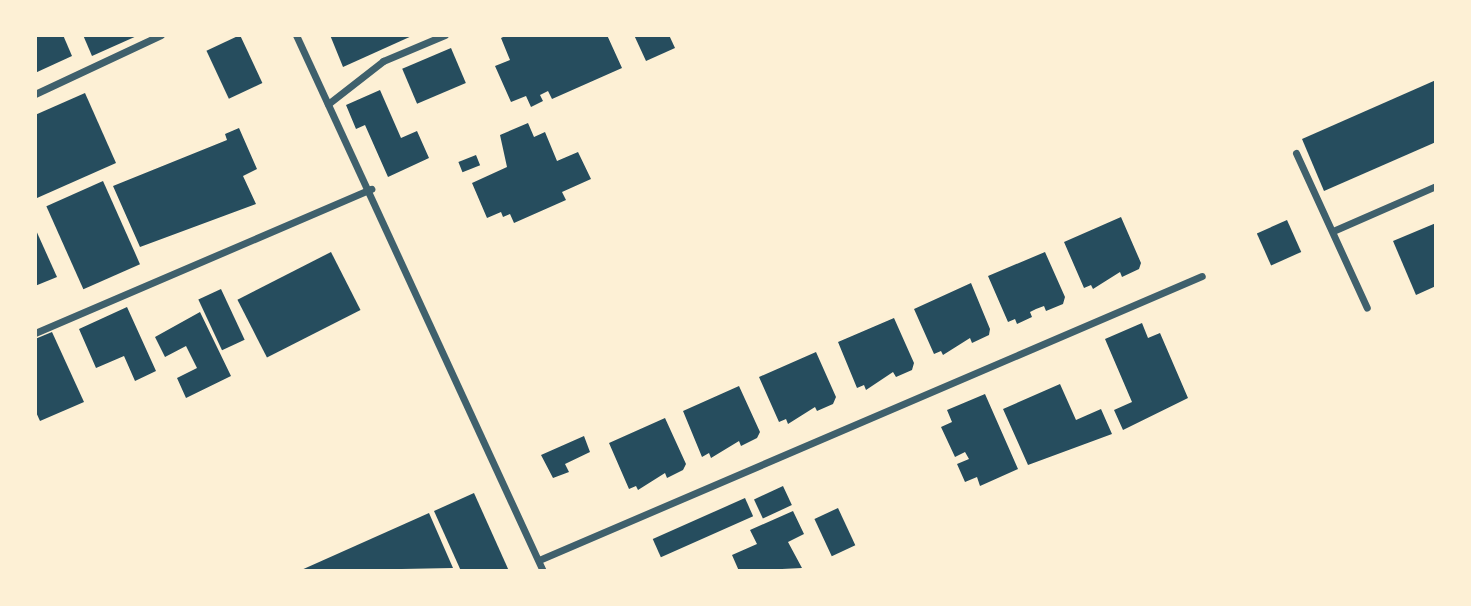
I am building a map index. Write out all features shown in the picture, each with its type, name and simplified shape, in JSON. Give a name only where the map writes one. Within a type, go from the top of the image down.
[{"type":"street","points":[[35,94],[161,35]]},
{"type":"street","points":[[296,35],[371,189],[543,571]]},
{"type":"street","points":[[328,104],[383,61],[445,35]]},
{"type":"street","points":[[1296,153],[1367,308]]},
{"type":"street","points":[[1332,231],[1436,186]]},
{"type":"street","points":[[35,333],[371,189]]},
{"type":"street","points":[[539,560],[1202,276]]},
{"type":"building","points":[[35,35],[63,35],[72,56],[35,73]]},
{"type":"building","points":[[83,35],[139,35],[92,56]]},
{"type":"building","points":[[240,35],[262,83],[229,99],[206,51]]},
{"type":"building","points":[[330,35],[414,35],[343,67]]},
{"type":"building","points":[[507,35],[607,35],[622,68],[552,99],[548,91],[540,95],[543,101],[531,107],[526,96],[511,102],[495,66],[510,60],[501,38]]},
{"type":"building","points":[[634,35],[669,35],[675,48],[646,61]]},
{"type":"building","points":[[451,48],[466,83],[417,104],[402,69]]},
{"type":"building","points":[[1436,80],[1436,142],[1324,191],[1302,139]]},
{"type":"building","points":[[380,90],[401,138],[417,131],[429,158],[388,177],[365,125],[356,129],[346,105]]},
{"type":"building","points":[[85,93],[116,163],[37,198],[35,115]]},
{"type":"building","points":[[528,123],[534,137],[545,132],[557,161],[578,152],[591,179],[562,192],[566,200],[514,223],[510,214],[503,217],[501,212],[487,218],[472,183],[507,167],[500,135]]},
{"type":"building","points":[[239,128],[257,169],[243,176],[256,204],[140,247],[113,186],[227,140],[225,134]]},
{"type":"building","points":[[476,155],[480,165],[463,172],[458,162]]},
{"type":"building","points":[[103,181],[140,264],[83,289],[46,206]]},
{"type":"building","points":[[1121,217],[1141,263],[1139,269],[1122,277],[1120,272],[1093,289],[1091,285],[1084,288],[1064,242]]},
{"type":"building","points":[[1287,220],[1301,252],[1271,265],[1257,233]]},
{"type":"building","points":[[1436,223],[1436,286],[1416,295],[1393,241]]},
{"type":"building","points":[[35,228],[57,277],[35,286]]},
{"type":"building","points":[[331,252],[361,310],[267,358],[237,300]]},
{"type":"building","points":[[1045,252],[1065,297],[1063,304],[1046,311],[1044,306],[1036,309],[1030,312],[1032,317],[1017,324],[1015,319],[1008,322],[988,276]]},
{"type":"building","points":[[971,283],[990,329],[989,335],[972,343],[970,338],[943,355],[941,351],[934,354],[914,309]]},
{"type":"building","points":[[221,289],[245,340],[222,350],[198,300]]},
{"type":"building","points":[[127,307],[156,371],[135,381],[124,356],[96,368],[79,329]]},
{"type":"building","points":[[200,312],[231,376],[186,398],[177,378],[197,368],[186,346],[165,357],[155,337]]},
{"type":"building","points":[[894,318],[914,363],[912,370],[896,377],[893,372],[866,390],[864,385],[857,388],[838,342]]},
{"type":"building","points":[[1142,323],[1148,338],[1160,333],[1188,398],[1123,430],[1114,410],[1132,402],[1105,339]]},
{"type":"building","points":[[52,332],[84,402],[40,421],[35,410],[35,339]]},
{"type":"building","points":[[816,352],[836,397],[833,404],[817,411],[815,407],[788,424],[786,419],[779,422],[759,377]]},
{"type":"building","points":[[1060,384],[1076,420],[1101,409],[1112,434],[1028,465],[1003,409]]},
{"type":"building","points":[[739,386],[760,432],[757,438],[741,446],[739,441],[711,458],[709,453],[702,457],[683,411]]},
{"type":"building","points":[[985,394],[1018,469],[980,486],[977,477],[965,482],[957,464],[969,459],[965,452],[955,457],[941,427],[952,422],[947,410]]},
{"type":"building","points":[[665,418],[686,464],[683,470],[667,478],[665,473],[638,490],[636,486],[629,489],[609,443]]},
{"type":"building","points":[[584,436],[590,452],[565,464],[569,472],[553,478],[541,455]]},
{"type":"building","points":[[783,486],[792,505],[763,519],[754,500]]},
{"type":"building","points":[[474,493],[509,571],[461,571],[434,511]]},
{"type":"building","points":[[745,498],[753,516],[661,557],[653,539]]},
{"type":"building","points":[[838,508],[855,545],[832,556],[814,519]]},
{"type":"building","points":[[793,511],[804,534],[788,542],[802,568],[739,571],[732,555],[757,544],[750,530]]},
{"type":"building","points":[[429,513],[453,568],[299,571]]}]
